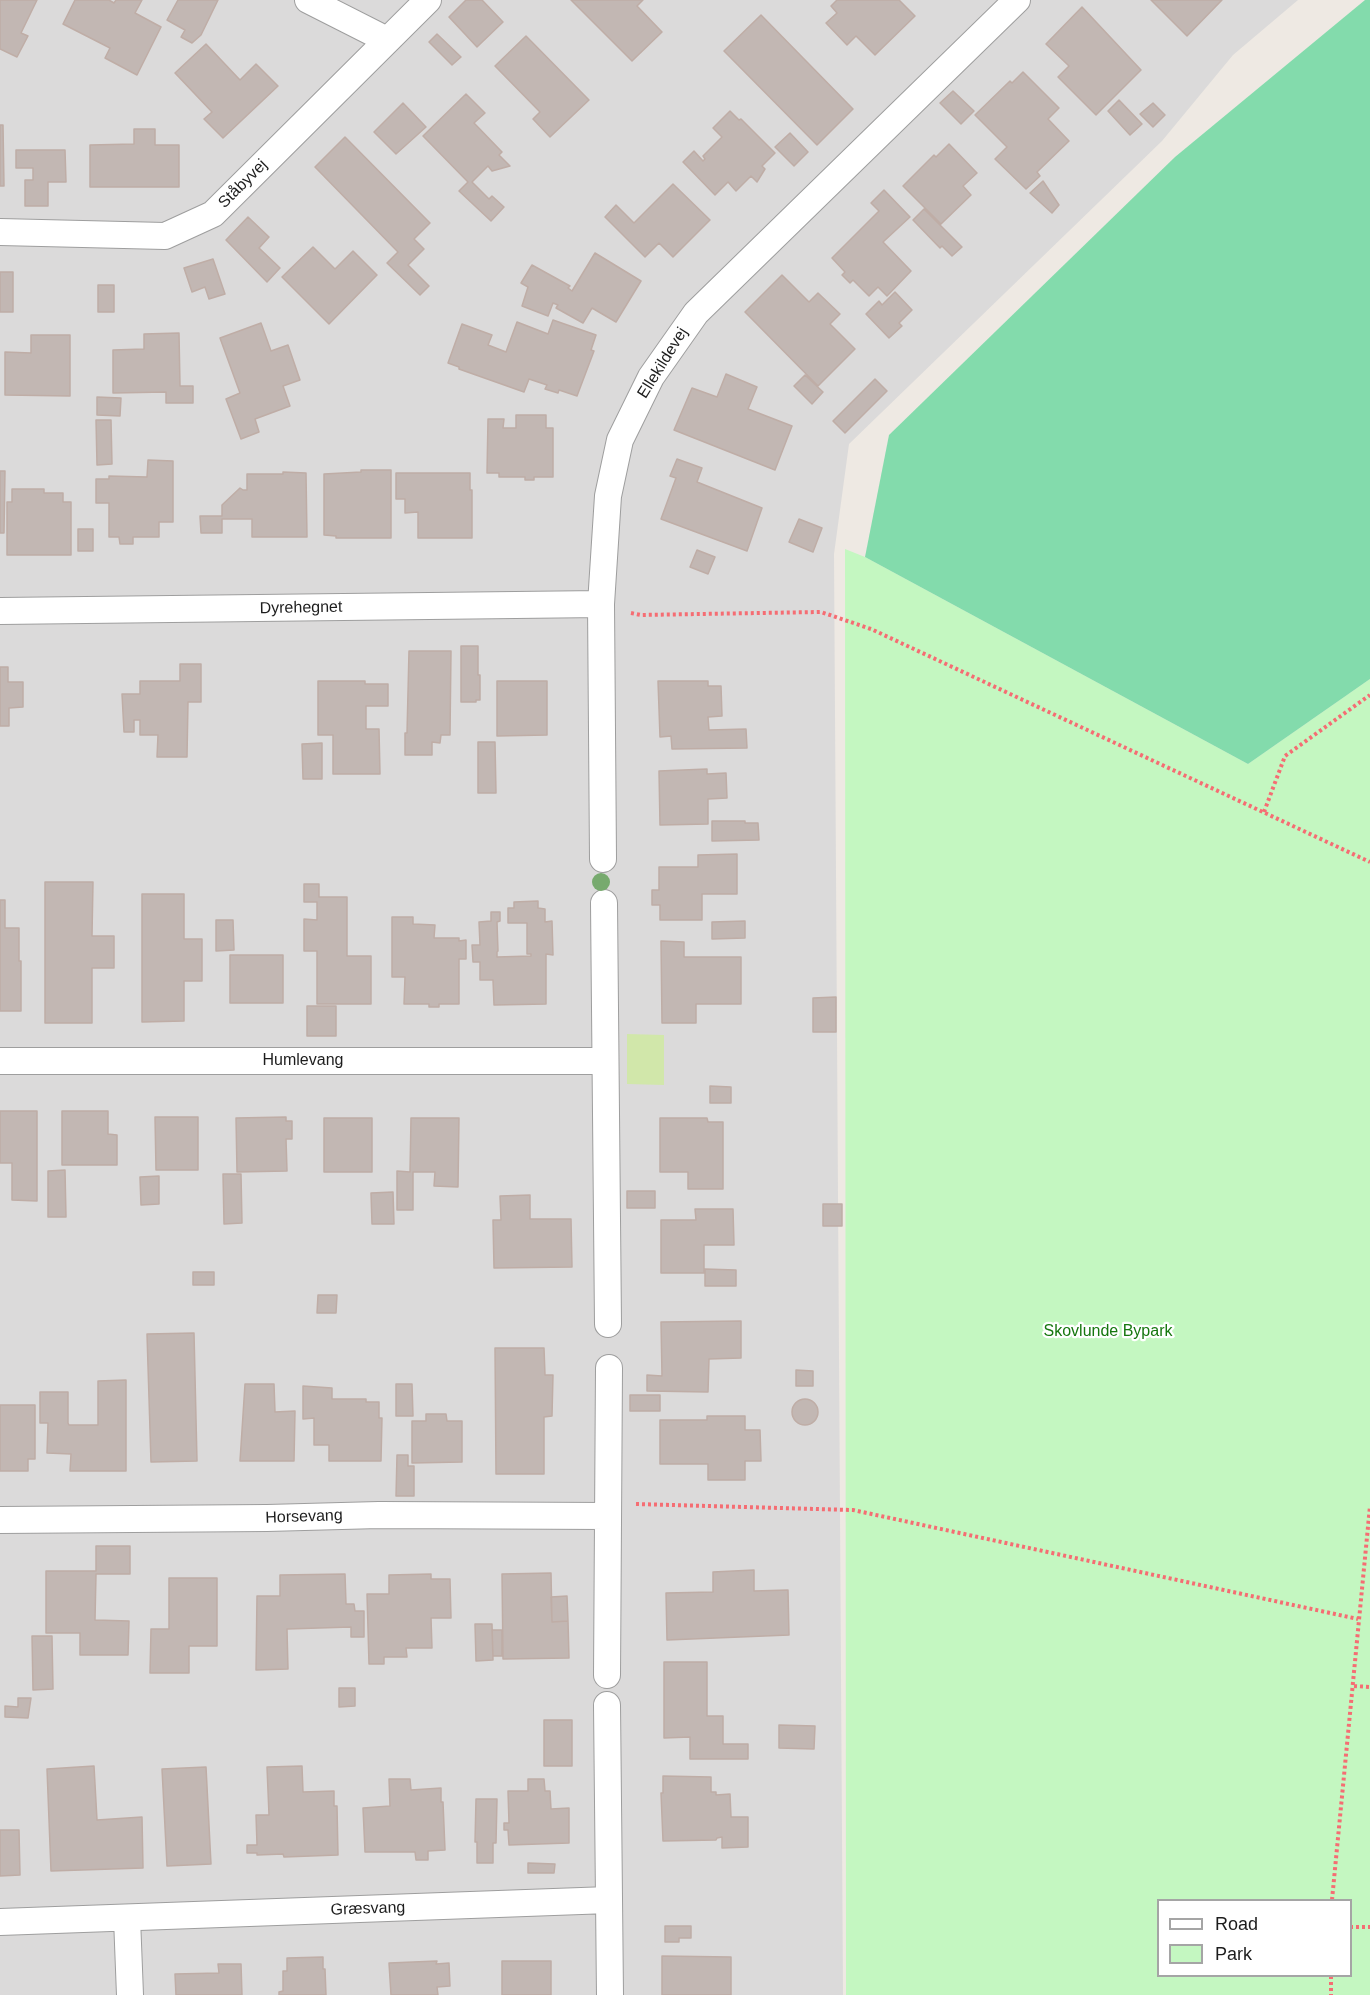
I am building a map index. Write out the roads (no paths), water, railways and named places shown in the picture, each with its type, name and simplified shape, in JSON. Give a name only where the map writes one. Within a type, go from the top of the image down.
[{"type":"street","points":[[308,0],[387,40]]},
{"type":"street","name":"Ståbyvej","points":[[0,232],[165,236],[213,214],[428,0]]},
{"type":"street","name":"Ellekildevej","points":[[603,859],[601,604],[608,496],[620,440],[651,377],[696,313],[1017,0]]},
{"type":"street","name":"Dyrehegnet","points":[[0,610],[601,604]]},
{"type":"street","points":[[604,903],[608,1324]]},
{"type":"street","name":"Humlevang","points":[[0,1061],[605,1061]]},
{"type":"street","points":[[607,1675],[609,1368]]},
{"type":"street","name":"Horsevang","points":[[0,1520],[267,1518],[608,1510]]},
{"type":"street","points":[[607,1704],[610,1995]]},
{"type":"street","name":"Græsvang","points":[[0,1922],[609,1900]]},
{"type":"street","points":[[127,1918],[130,1995]]},
{"type":"park label","name":"Skovlunde Bypark","points":[[1108,1332]]}]
